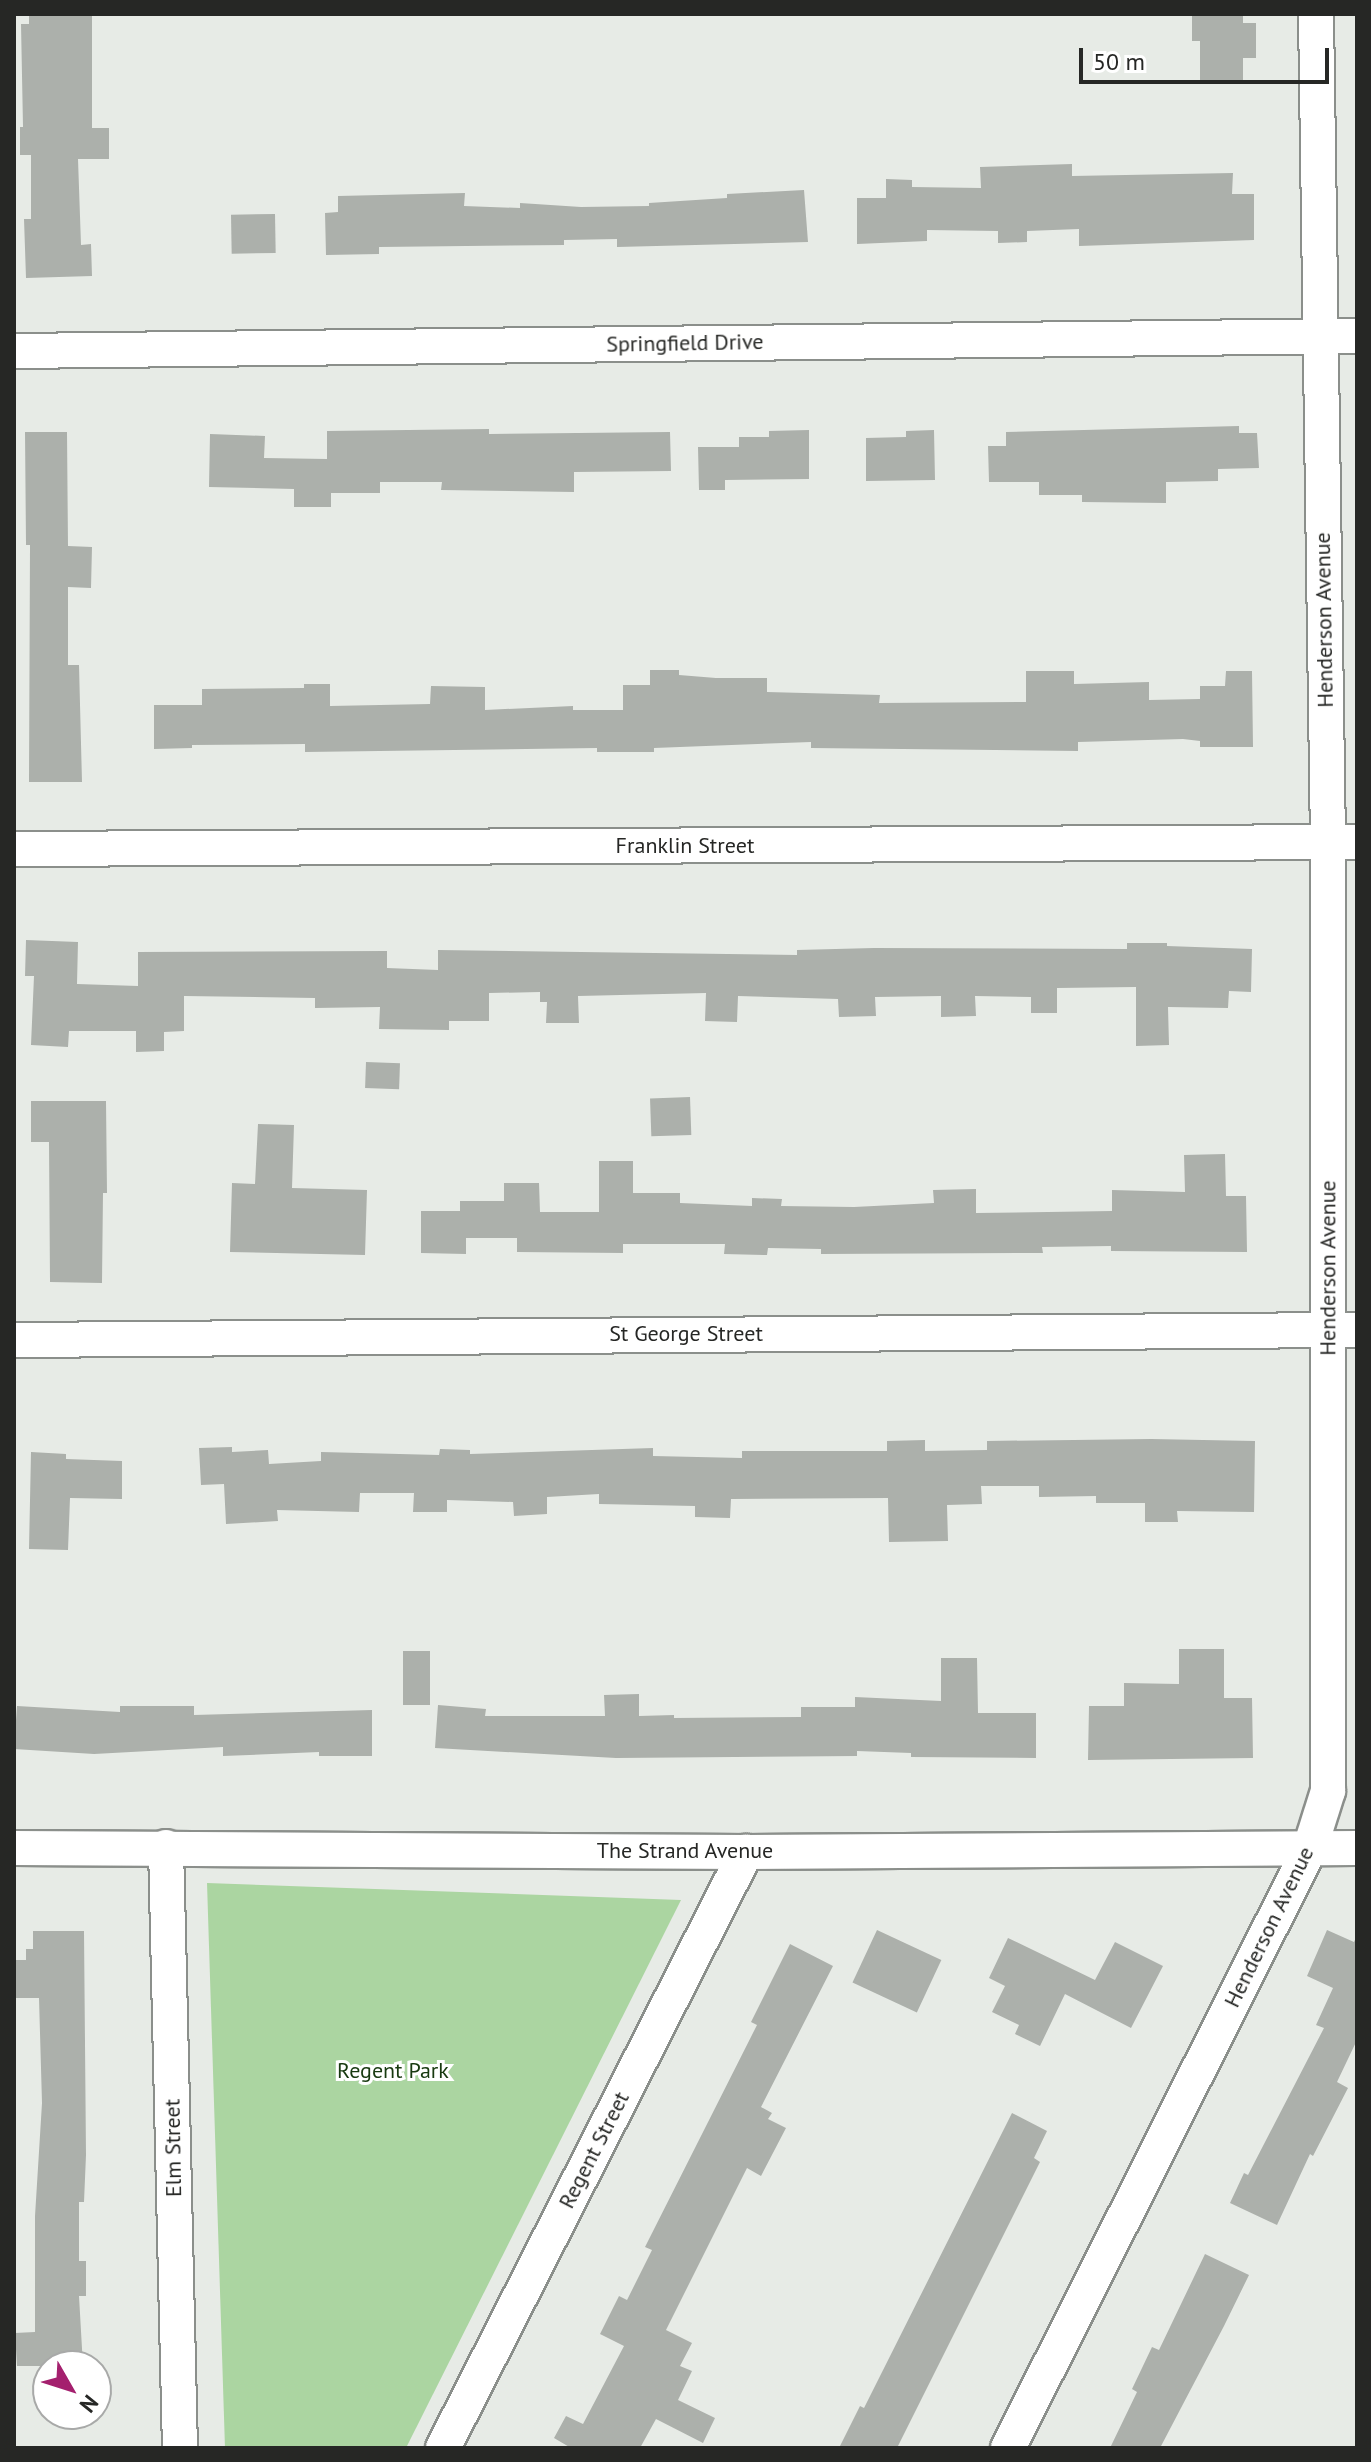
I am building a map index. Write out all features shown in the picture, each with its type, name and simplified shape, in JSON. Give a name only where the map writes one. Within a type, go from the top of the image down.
[{"type":"street","name":"Henderson Avenue","points":[[1008,2448],[1310,1848],[1328,1791],[1343,1329],[1343,842],[1319,336],[1316,14]]},
{"type":"street","name":"Springfield Drive","points":[[14,351],[1357,336]]},
{"type":"street","name":"Franklin Street","points":[[14,849],[1343,842]]},
{"type":"street","name":"St George Street","points":[[14,1340],[1343,1329]]},
{"type":"street","name":"Elm Street","points":[[166,1847],[180,2448]]},
{"type":"street","name":"The Strand Avenue","points":[[14,1848],[746,1852],[1357,1848]]},
{"type":"street","name":"Regent Street","points":[[443,2448],[746,1852]]},
{"type":"green space","name":"Regent Park","points":[[207,1883],[681,1900],[406,2448],[225,2448]]},
{"type":"building","points":[[29,14],[92,14],[92,128],[109,128],[109,159],[78,159],[81,245],[91,244],[92,276],[26,278],[24,219],[31,219],[31,155],[20,155],[20,127],[23,127],[21,24],[29,24]]},
{"type":"building","points":[[1192,14],[1243,14],[1243,23],[1256,23],[1256,58],[1243,58],[1243,82],[1200,82],[1200,41],[1192,41]]},
{"type":"building","points":[[1072,164],[1072,176],[1233,173],[1232,194],[1254,194],[1254,240],[1079,246],[1079,229],[1027,231],[1027,242],[998,243],[998,231],[927,230],[927,241],[857,244],[857,198],[886,198],[886,179],[912,180],[912,187],[981,188],[980,167]]},
{"type":"building","points":[[804,190],[808,242],[617,247],[617,239],[564,240],[564,245],[379,247],[379,254],[326,255],[325,213],[338,212],[338,196],[465,193],[464,206],[520,208],[520,203],[581,207],[649,206],[649,203],[727,198],[727,194]]},
{"type":"building","points":[[275,214],[276,253],[232,254],[231,215]]},
{"type":"building","points":[[1239,426],[1239,433],[1257,433],[1259,468],[1218,469],[1218,481],[1166,482],[1166,503],[1082,502],[1082,495],[1039,495],[1039,482],[989,482],[988,446],[1006,446],[1006,432]]},
{"type":"building","points":[[489,429],[489,434],[670,432],[671,471],[574,472],[574,492],[441,490],[442,482],[380,482],[380,493],[331,493],[331,507],[294,507],[294,489],[209,487],[210,434],[265,436],[264,458],[327,459],[327,431]]},
{"type":"building","points":[[809,430],[809,479],[725,480],[725,490],[699,490],[698,447],[739,447],[739,437],[769,437],[769,431]]},
{"type":"building","points":[[934,430],[935,480],[866,481],[866,438],[906,437],[906,431]]},
{"type":"building","points":[[25,432],[67,432],[68,546],[92,547],[91,588],[68,587],[68,665],[79,665],[82,782],[29,782],[30,545],[26,545]]},
{"type":"building","points":[[650,670],[679,670],[679,675],[716,678],[767,678],[767,692],[880,695],[879,703],[1026,702],[1026,671],[1074,671],[1074,684],[1149,682],[1149,700],[1200,699],[1200,686],[1225,686],[1226,671],[1252,671],[1253,747],[1200,747],[1200,741],[1183,739],[1078,742],[1078,751],[811,748],[811,742],[654,748],[654,752],[597,752],[597,748],[305,752],[305,744],[192,745],[192,748],[154,749],[154,705],[202,705],[202,689],[304,688],[304,684],[330,684],[330,706],[430,704],[431,686],[485,687],[485,710],[573,706],[573,710],[623,710],[623,685],[650,685]]},
{"type":"building","points":[[26,940],[78,942],[77,984],[138,986],[138,952],[387,951],[387,968],[438,970],[438,950],[797,955],[797,950],[1127,949],[1127,943],[1167,943],[1167,946],[1252,949],[1251,992],[1229,991],[1228,1008],[1168,1007],[1169,1045],[1136,1046],[1136,987],[1057,988],[1057,1013],[1031,1013],[1031,997],[975,996],[976,1016],[941,1017],[941,996],[875,997],[876,1016],[839,1017],[838,999],[738,996],[737,1022],[705,1021],[706,993],[578,996],[579,1023],[546,1023],[547,1002],[540,1002],[540,992],[489,993],[489,1021],[449,1021],[449,1030],[379,1029],[380,1007],[315,1008],[315,998],[184,996],[184,1031],[164,1032],[164,1051],[136,1052],[136,1031],[69,1031],[68,1047],[31,1045],[34,976],[25,976]]},
{"type":"building","points":[[366,1062],[400,1063],[399,1089],[365,1088]]},
{"type":"building","points":[[690,1097],[691,1135],[651,1136],[650,1098]]},
{"type":"building","points":[[31,1101],[106,1101],[107,1193],[103,1193],[102,1283],[50,1282],[49,1142],[31,1142]]},
{"type":"building","points":[[258,1124],[294,1125],[292,1188],[367,1190],[365,1255],[230,1252],[232,1183],[255,1184]]},
{"type":"building","points":[[1225,1154],[1226,1196],[1246,1196],[1247,1252],[1111,1251],[1111,1246],[1042,1247],[1043,1253],[821,1254],[821,1249],[768,1248],[767,1255],[724,1254],[725,1244],[623,1244],[623,1253],[517,1252],[517,1238],[466,1238],[466,1254],[421,1253],[421,1211],[460,1211],[460,1201],[504,1201],[504,1183],[539,1183],[540,1212],[599,1212],[599,1161],[633,1161],[633,1193],[680,1193],[680,1203],[752,1206],[752,1198],[782,1199],[781,1206],[854,1207],[934,1203],[933,1190],[976,1189],[976,1213],[1112,1211],[1112,1190],[1185,1192],[1184,1155]]},
{"type":"building","points":[[925,1440],[925,1451],[987,1450],[987,1441],[1255,1441],[1254,1512],[1177,1511],[1178,1522],[1145,1522],[1145,1503],[1096,1503],[1096,1496],[1039,1497],[1039,1486],[981,1486],[982,1504],[947,1505],[948,1541],[889,1542],[888,1498],[731,1499],[730,1518],[695,1517],[695,1506],[599,1504],[599,1494],[547,1497],[547,1514],[514,1516],[513,1502],[447,1500],[447,1512],[413,1512],[414,1493],[360,1493],[359,1512],[277,1510],[278,1521],[226,1524],[224,1484],[201,1485],[199,1448],[232,1447],[232,1452],[268,1450],[269,1464],[321,1461],[321,1452],[439,1455],[440,1449],[470,1450],[470,1454],[653,1448],[653,1456],[742,1458],[742,1451],[887,1451],[887,1441]]},
{"type":"building","points":[[31,1452],[66,1454],[66,1459],[122,1461],[122,1499],[70,1498],[68,1550],[29,1549]]},
{"type":"building","points":[[1179,1649],[1224,1649],[1224,1698],[1252,1698],[1253,1758],[1088,1760],[1089,1706],[1124,1706],[1124,1683],[1179,1684]]},
{"type":"building","points":[[403,1651],[430,1651],[430,1705],[403,1705]]},
{"type":"building","points":[[941,1658],[977,1658],[978,1713],[1036,1713],[1036,1758],[911,1757],[911,1753],[857,1751],[857,1756],[616,1758],[435,1748],[438,1705],[486,1709],[485,1716],[605,1716],[604,1695],[639,1694],[639,1716],[801,1717],[801,1707],[855,1707],[855,1697],[941,1701]]},
{"type":"building","points":[[17,1706],[120,1712],[120,1706],[194,1706],[194,1715],[372,1710],[372,1756],[319,1756],[319,1752],[223,1756],[223,1747],[94,1754],[14,1749]]},
{"type":"building","points":[[877,1930],[941,1960],[917,2013],[852,1983]]},
{"type":"building","points":[[1327,1930],[1354,1942],[1357,1935],[1357,2040],[1337,2082],[1348,2088],[1313,2156],[1310,2154],[1277,2225],[1230,2203],[1244,2173],[1248,2175],[1324,2028],[1316,2025],[1333,1988],[1307,1976]]},
{"type":"building","points":[[33,1931],[84,1931],[86,2155],[84,2202],[79,2202],[79,2261],[86,2261],[86,2296],[79,2296],[82,2350],[32,2350],[32,2366],[17,2366],[15,2333],[35,2332],[35,2216],[42,2103],[39,1998],[14,1998],[14,1960],[26,1960],[26,1949],[33,1949]]},
{"type":"building","points":[[1008,1938],[1095,1980],[1115,1942],[1163,1966],[1131,2028],[1065,1994],[1040,2046],[1015,2034],[1019,2025],[992,2012],[1005,1986],[989,1978]]},
{"type":"building","points":[[790,1944],[833,1966],[761,2107],[772,2113],[768,2119],[786,2128],[761,2176],[747,2168],[666,2330],[692,2343],[680,2366],[692,2371],[678,2400],[715,2418],[703,2443],[656,2419],[640,2448],[571,2448],[554,2438],[566,2416],[583,2424],[624,2346],[600,2334],[619,2296],[627,2300],[652,2250],[645,2247],[757,2025],[751,2022]]},
{"type":"building","points":[[1012,2113],[1047,2131],[1034,2158],[1040,2162],[897,2448],[839,2448],[860,2406],[864,2408]]},
{"type":"building","points":[[1205,2254],[1249,2275],[1160,2448],[1110,2448],[1137,2392],[1132,2389],[1152,2347],[1159,2350]]}]
